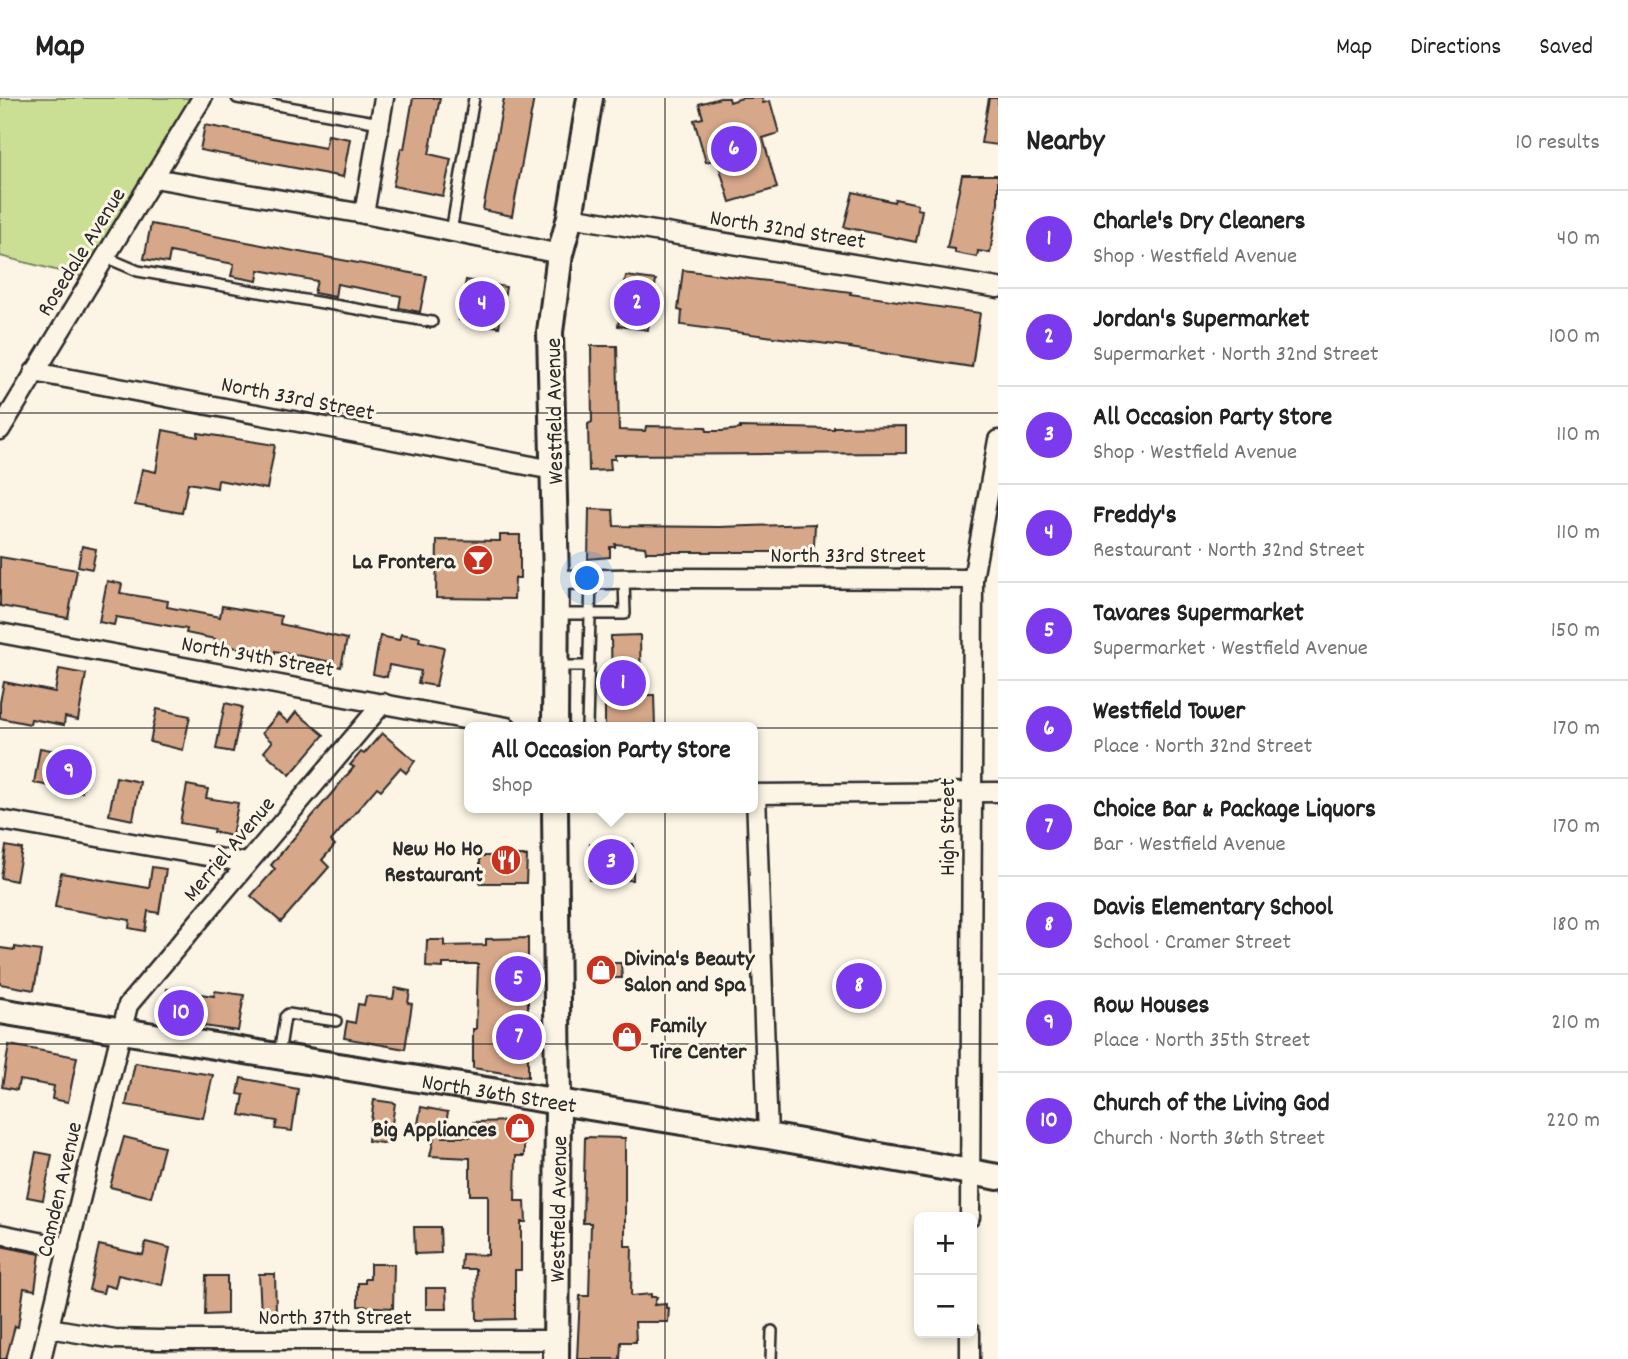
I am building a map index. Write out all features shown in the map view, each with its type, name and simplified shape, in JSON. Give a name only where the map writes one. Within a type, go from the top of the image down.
[{"type":"street","name":"Rosedale Avenue","points":[[0,430],[202,98]]},
{"type":"street","points":[[364,214],[384,98]]},
{"type":"street","name":"Westfield Avenue","points":[[555,722],[556,580],[550,332],[560,254],[590,98]]},
{"type":"street","points":[[154,178],[364,214],[560,254]]},
{"type":"street","name":"North 32nd Street","points":[[569,217],[998,288]]},
{"type":"street","name":"North 33rd Street","points":[[34,372],[554,470]]},
{"type":"street","name":"High Street","points":[[970,1212],[973,579],[998,440]]},
{"type":"street","name":"North 33rd Street","points":[[556,580],[973,579]]},
{"type":"street","name":"North 34th Street","points":[[0,633],[481,722]]},
{"type":"street","name":"Merriel Avenue","points":[[121,1030],[128,1004],[383,703]]},
{"type":"street","points":[[758,794],[998,792]]},
{"type":"street","name":"Westfield Avenue","points":[[555,813],[558,1102],[556,1350]]},
{"type":"street","points":[[755,813],[768,1136]]},
{"type":"street","points":[[0,820],[247,863]]},
{"type":"street","name":"North 36th Street","points":[[0,1011],[768,1136],[998,1177]]},
{"type":"street","name":"Camden Avenue","points":[[41,1359],[121,1030]]},
{"type":"street","points":[[0,1234],[69,1248]]},
{"type":"street","name":"North 37th Street","points":[[49,1328],[115,1339],[556,1350]]},
{"type":"street","points":[[970,1338],[970,1359]]},
{"type":"lane","points":[[237,98],[380,123]]},
{"type":"lane","points":[[451,232],[474,98]]},
{"type":"lane","points":[[105,257],[138,271],[432,322]]},
{"type":"lane","points":[[556,614],[625,614],[624,579]]},
{"type":"lane","points":[[587,722],[591,580]]},
{"type":"lane","points":[[555,666],[589,666]]},
{"type":"lane","points":[[278,1056],[285,1017],[288,1014],[336,1021]]},
{"type":"lane","points":[[771,1359],[772,1331]]},
{"type":"green space","points":[[0,98],[193,98],[83,277],[0,256]]},
{"type":"building","points":[[413,98],[440,98],[429,154],[451,159],[443,196],[393,186],[401,148],[404,149]]},
{"type":"building","points":[[504,98],[534,98],[512,216],[483,210]]},
{"type":"building","points":[[729,98],[730,102],[742,98],[762,98],[763,103],[770,101],[779,133],[763,138],[777,188],[730,202],[717,159],[706,162],[694,120],[703,118],[699,104]]},
{"type":"building","points":[[989,98],[998,98],[998,145],[981,143]]},
{"type":"building","points":[[205,125],[325,148],[328,135],[350,139],[343,177],[200,150]]},
{"type":"building","points":[[962,175],[998,175],[998,203],[990,253],[978,251],[977,257],[955,253],[955,249],[947,248]]},
{"type":"building","points":[[853,192],[894,202],[895,199],[918,204],[917,209],[922,210],[916,242],[844,227]]},
{"type":"building","points":[[151,224],[427,276],[420,312],[399,308],[401,296],[337,284],[335,297],[314,293],[317,281],[259,270],[257,281],[231,276],[234,264],[170,252],[168,263],[144,259]]},
{"type":"building","points":[[683,270],[851,292],[850,294],[980,313],[972,367],[851,347],[681,325],[682,311],[678,310]]},
{"type":"building","points":[[626,276],[656,280],[648,330],[618,326]]},
{"type":"building","points":[[466,280],[506,287],[499,327],[459,320]]},
{"type":"building","points":[[591,346],[617,346],[619,430],[645,431],[646,426],[706,427],[707,431],[722,431],[740,427],[834,429],[906,426],[906,453],[615,455],[615,459],[610,459],[611,470],[589,471],[588,424],[592,422]]},
{"type":"building","points":[[163,430],[198,437],[198,433],[275,445],[267,489],[218,480],[217,488],[188,483],[182,513],[135,505],[142,469],[156,472]]},
{"type":"building","points":[[589,509],[613,510],[614,526],[815,524],[814,546],[804,547],[803,552],[646,552],[645,547],[615,544],[615,547],[610,547],[610,557],[588,559]]},
{"type":"building","name":"La Frontera","points":[[500,535],[520,535],[520,578],[515,578],[514,599],[436,598],[437,540],[500,541]]},
{"type":"building","points":[[82,546],[96,549],[92,569],[78,566]]},
{"type":"building","points":[[0,557],[77,570],[68,618],[0,606]]},
{"type":"building","points":[[107,581],[122,584],[120,593],[168,601],[167,607],[220,617],[222,606],[281,616],[280,624],[347,639],[341,667],[327,664],[327,661],[275,651],[275,654],[214,644],[215,639],[186,633],[187,629],[116,617],[114,625],[99,622]]},
{"type":"building","points":[[401,634],[420,637],[419,641],[444,647],[436,686],[418,683],[421,671],[389,665],[387,677],[373,674],[380,636],[399,640]]},
{"type":"building","points":[[640,635],[641,695],[654,695],[655,722],[605,722],[605,694],[612,694],[611,636]]},
{"type":"building","points":[[59,669],[86,674],[78,720],[65,717],[64,725],[31,719],[30,724],[0,718],[4,682],[55,692]]},
{"type":"building","points":[[225,703],[242,707],[233,752],[216,749]]},
{"type":"building","points":[[157,709],[190,716],[183,750],[150,742]]},
{"type":"building","points":[[296,712],[324,735],[290,775],[264,752],[272,742],[262,733],[278,714],[288,722]]},
{"type":"building","points":[[382,733],[415,761],[406,773],[400,768],[381,790],[377,787],[331,841],[335,845],[322,860],[329,867],[281,922],[251,896],[275,869],[271,865],[354,767],[350,765],[361,752],[364,754]]},
{"type":"building","points":[[40,748],[89,757],[82,792],[34,783]]},
{"type":"building","points":[[116,777],[140,782],[133,820],[109,815]]},
{"type":"building","points":[[187,785],[208,789],[206,798],[238,803],[232,836],[213,832],[214,829],[180,823]]},
{"type":"building","points":[[590,844],[633,844],[633,880],[590,880]]},
{"type":"building","points":[[6,846],[22,849],[16,881],[1,878]]},
{"type":"building","points":[[480,856],[527,856],[526,883],[480,883]]},
{"type":"building","points":[[152,867],[166,869],[159,913],[148,911],[145,931],[129,928],[130,920],[55,907],[61,873],[149,888]]},
{"type":"building","points":[[528,938],[528,1077],[473,1068],[478,964],[426,967],[427,940],[444,940],[444,946],[486,945],[486,939]]},
{"type":"building","points":[[15,947],[41,951],[34,990],[0,984],[0,948],[15,950]]},
{"type":"building","points":[[588,963],[621,963],[622,978],[588,978]]},
{"type":"building","points":[[395,988],[410,991],[408,1003],[412,1004],[405,1049],[344,1038],[347,1021],[355,1023],[358,1004],[364,1005],[366,996],[393,999]]},
{"type":"building","points":[[167,989],[214,996],[215,991],[244,995],[238,1031],[162,1020]]},
{"type":"building","points":[[9,1045],[77,1057],[68,1102],[52,1099],[54,1086],[19,1080],[17,1090],[2,1087]]},
{"type":"building","points":[[135,1063],[213,1075],[203,1118],[126,1105]]},
{"type":"building","points":[[241,1078],[298,1089],[292,1131],[275,1129],[277,1121],[240,1115],[244,1095],[238,1094]]},
{"type":"building","points":[[374,1100],[395,1103],[389,1144],[368,1141]]},
{"type":"building","points":[[421,1107],[448,1112],[443,1137],[473,1137],[473,1122],[524,1121],[524,1156],[516,1156],[515,1201],[525,1201],[526,1222],[521,1222],[521,1270],[515,1270],[515,1319],[477,1320],[476,1269],[461,1269],[462,1254],[488,1255],[488,1195],[470,1195],[470,1158],[430,1156],[434,1138],[416,1135]]},
{"type":"building","points":[[124,1137],[164,1147],[151,1197],[110,1187]]},
{"type":"building","points":[[585,1137],[625,1138],[625,1246],[632,1246],[631,1296],[651,1294],[651,1297],[657,1297],[654,1305],[666,1304],[666,1308],[669,1308],[668,1322],[635,1322],[636,1342],[621,1342],[620,1359],[577,1359],[580,1296],[589,1296],[591,1223],[583,1223]]},
{"type":"building","points":[[36,1152],[52,1155],[43,1200],[27,1197]]},
{"type":"building","points":[[414,1227],[440,1227],[441,1253],[415,1254]]},
{"type":"building","points":[[146,1242],[170,1248],[162,1285],[118,1275],[115,1288],[105,1285],[103,1293],[89,1290],[99,1245],[143,1255]]},
{"type":"building","points":[[0,1246],[40,1254],[35,1290],[24,1288],[18,1327],[15,1326],[6,1359],[0,1359]]},
{"type":"building","points":[[370,1264],[394,1264],[393,1308],[358,1306],[358,1283],[365,1283],[365,1279],[370,1279]]},
{"type":"building","points":[[259,1274],[275,1274],[276,1313],[261,1314]]},
{"type":"building","points":[[206,1276],[227,1276],[227,1314],[205,1315]]},
{"type":"building","points":[[426,1288],[446,1288],[447,1309],[426,1309]]},
{"type":"place","name":"Westfield Tower","points":[[734,149]]},
{"type":"place","name":"Jordan's Supermarket","points":[[637,303]]},
{"type":"place","name":"Freddy's","points":[[482,304]]},
{"type":"place","name":"La Frontera","points":[[478,560]]},
{"type":"place","name":"Charle's Dry Cleaners","points":[[623,683]]},
{"type":"place","name":"Row Houses","points":[[69,772]]},
{"type":"place","name":"New Ho Ho Restaurant","points":[[506,860]]},
{"type":"place","name":"All Occasion Party Store","points":[[611,862]]},
{"type":"place","name":"Divina's Beauty Salon and Spa","points":[[601,970]]},
{"type":"place","name":"Tavares Supermarket","points":[[518,979]]},
{"type":"place","name":"Davis Elementary School","points":[[859,986]]},
{"type":"place","name":"Church of the Living God","points":[[181,1013]]},
{"type":"place","name":"Choice Bar & Package Liquors","points":[[519,1037]]},
{"type":"place","name":"Family Tire Center","points":[[627,1037]]},
{"type":"place","name":"Big Appliances","points":[[520,1128]]}]
